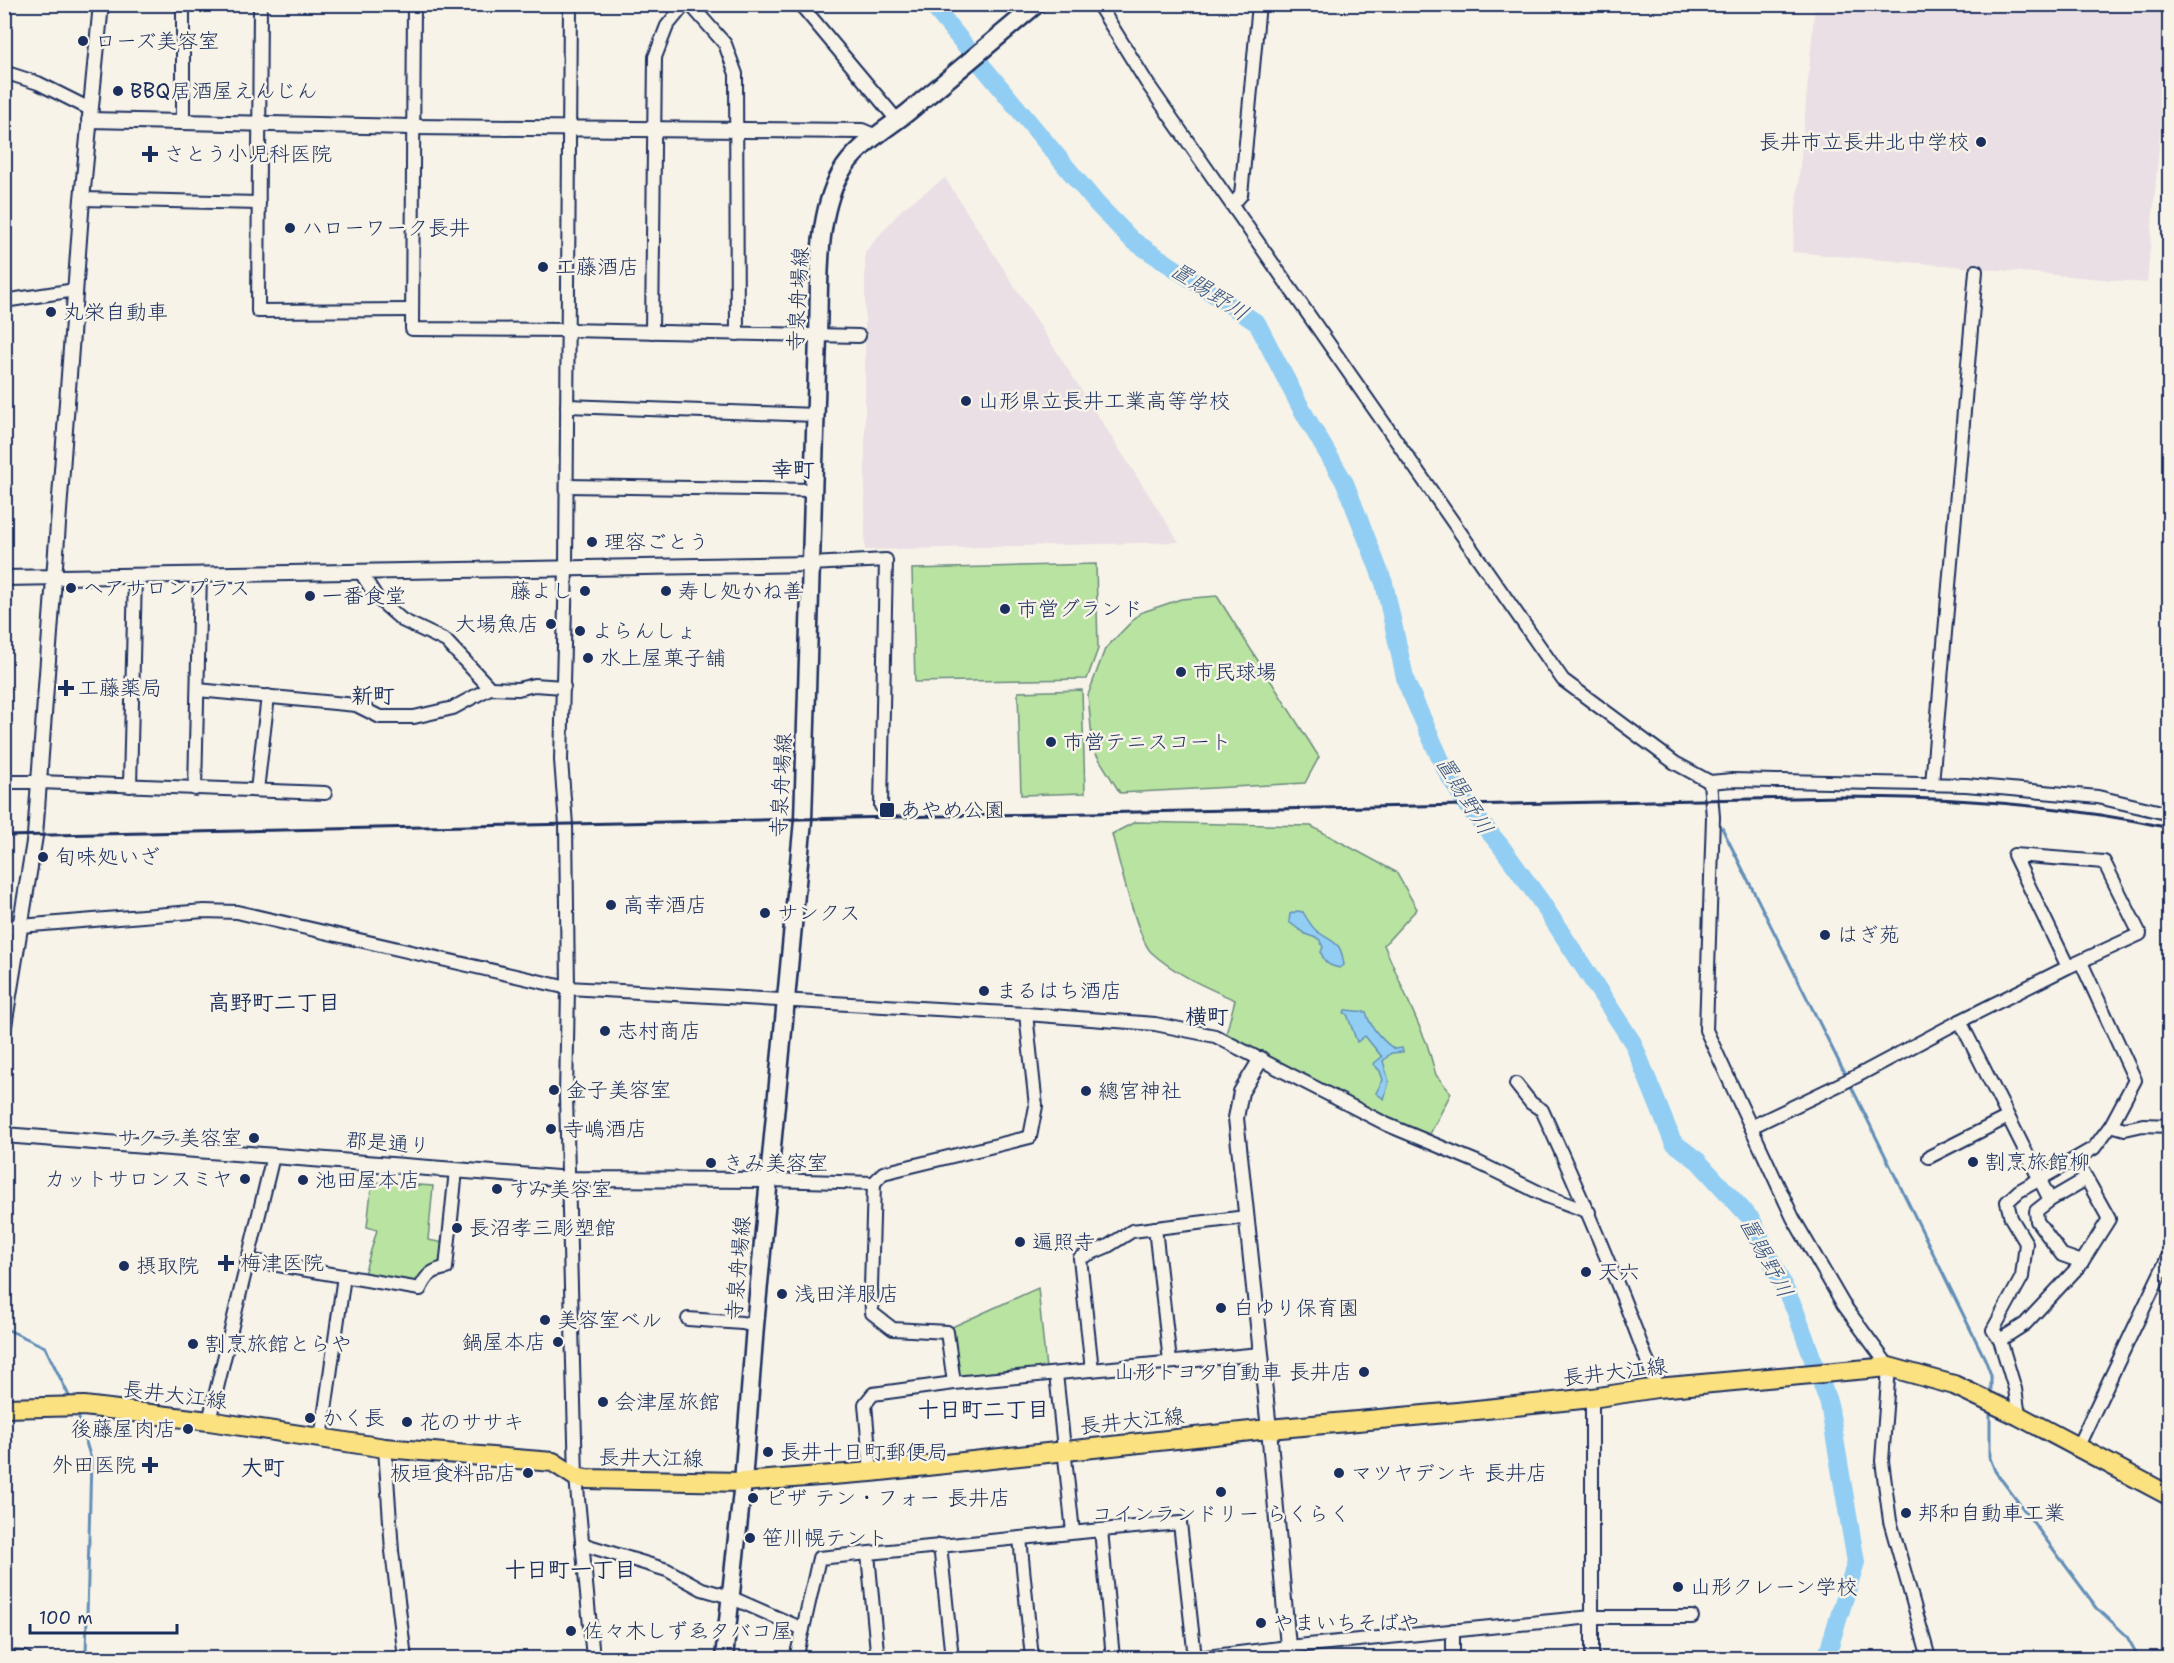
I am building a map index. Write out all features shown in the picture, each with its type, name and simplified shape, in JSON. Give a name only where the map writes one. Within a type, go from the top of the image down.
[{"type":"main road","name":"寺泉舟場線","points":[[724,1659],[743,1482],[755,1326],[803,820],[820,265],[826,212],[840,174],[855,153],[1037,4]]},
{"type":"main road","name":"長井大江線","points":[[4,1408],[84,1406],[209,1421],[385,1448],[553,1462],[576,1477],[586,1479],[743,1482],[872,1472],[1269,1429],[1592,1398],[1658,1388],[1889,1367],[1954,1385],[2019,1416],[2169,1496]]},
{"type":"street","points":[[4,1026],[35,836],[82,199],[101,4]]},
{"type":"street","points":[[183,4],[183,123]]},
{"type":"street","points":[[260,4],[258,311],[411,310]]},
{"type":"street","points":[[414,4],[412,329],[859,336]]},
{"type":"street","points":[[570,4],[567,486],[561,760],[566,825],[568,988],[566,1096],[570,1179],[576,1477],[593,1659]]},
{"type":"street","points":[[652,332],[655,57],[667,26],[688,4],[725,44],[736,74],[737,334]]},
{"type":"street","points":[[800,4],[901,117]]},
{"type":"street","points":[[1098,4],[1147,83],[1563,680],[1675,763],[1710,782],[1732,780],[1966,785],[2098,797],[2169,814]]},
{"type":"street","points":[[1233,204],[1241,195],[1259,4]]},
{"type":"street","points":[[4,72],[38,83],[90,114],[183,123],[862,131],[876,137]]},
{"type":"street","points":[[82,199],[259,202]]},
{"type":"street","points":[[1932,784],[1976,271]]},
{"type":"street","points":[[4,301],[75,290]]},
{"type":"street","points":[[567,406],[815,415]]},
{"type":"street","points":[[567,486],[813,490]]},
{"type":"street","points":[[4,578],[811,564],[886,560],[880,806]]},
{"type":"street","points":[[360,571],[377,598],[402,620],[446,641],[490,688]]},
{"type":"street","points":[[195,789],[200,574]]},
{"type":"street","points":[[130,786],[135,575]]},
{"type":"street","points":[[198,690],[356,705],[380,717],[414,717],[453,708],[490,688],[518,689],[534,685],[564,687]]},
{"type":"street","points":[[257,790],[268,696]]},
{"type":"street","points":[[4,782],[326,793]]},
{"type":"street","points":[[1710,782],[1713,817],[1706,1029],[1793,1218],[1843,1304],[1889,1367],[1882,1461],[1890,1521],[1929,1659]]},
{"type":"street","points":[[1751,1127],[1857,1076],[2068,967],[2140,934],[2104,862],[2014,855],[2068,967]]},
{"type":"street","points":[[4,928],[204,911],[237,912],[568,988],[1026,1014],[1155,1024],[1215,1036],[1388,1125],[1468,1158],[1546,1196],[1589,1212]]},
{"type":"street","points":[[2019,1416],[2015,1389],[2000,1340],[1993,1330],[2022,1277],[2026,1243],[2012,1218],[2007,1202],[2019,1191],[2094,1149],[2111,1125],[2135,1080],[2081,962]]},
{"type":"street","points":[[954,1383],[947,1332],[892,1329],[872,1313],[874,1183],[883,1173],[1030,1137],[1036,1106],[1026,1014]]},
{"type":"street","points":[[1960,1021],[2050,1200]]},
{"type":"street","points":[[1260,1059],[1241,1092],[1236,1118],[1269,1429],[1289,1653]]},
{"type":"street","points":[[1516,1084],[1531,1102],[1542,1110],[1589,1212],[1630,1311],[1658,1388]]},
{"type":"street","points":[[1929,1157],[2008,1117]]},
{"type":"street","points":[[2111,1125],[2126,1129],[2143,1125],[2169,1126]]},
{"type":"street","name":"郡是通り","points":[[4,1135],[570,1179],[769,1180]]},
{"type":"street","points":[[209,1421],[273,1156]]},
{"type":"street","points":[[2000,1340],[2025,1324],[2082,1262],[2109,1219],[2076,1160]]},
{"type":"street","points":[[247,1260],[420,1289],[426,1277],[437,1269],[446,1268],[456,1170]]},
{"type":"street","points":[[2082,1262],[2062,1256],[2037,1221],[2036,1211],[2086,1179]]},
{"type":"street","points":[[769,1180],[874,1183]]},
{"type":"street","points":[[1092,1370],[1080,1258],[1108,1246],[1132,1231],[1246,1217]]},
{"type":"street","points":[[1155,1228],[1170,1362]]},
{"type":"street","points":[[2077,1448],[2169,1253]]},
{"type":"street","points":[[321,1439],[344,1276]]},
{"type":"street","points":[[688,1319],[755,1326]]},
{"type":"street","points":[[872,1472],[865,1404],[873,1394],[954,1383],[1260,1354]]},
{"type":"street","points":[[1056,1374],[1073,1532]]},
{"type":"street","points":[[1592,1398],[1592,1659]]},
{"type":"street","points":[[385,1448],[392,1551],[405,1659]]},
{"type":"street","points":[[796,1659],[819,1558],[1180,1523],[1196,1659],[1289,1653],[1453,1630],[1592,1617],[1692,1617]]},
{"type":"street","points":[[1101,1530],[1113,1659]]},
{"type":"street","points":[[1020,1538],[1032,1659]]},
{"type":"street","points":[[582,1544],[667,1570],[702,1589],[730,1596],[803,1629]]},
{"type":"street","points":[[940,1545],[952,1659]]},
{"type":"street","points":[[868,1554],[876,1659]]},
{"type":"street","points":[[1453,1630],[1453,1659]]},
{"type":"street","points":[[4,1657],[25,1659]]},
{"type":"shaded area","name":"長井市立長井北中学校","points":[[1815,5],[2169,5],[2169,33],[2147,283],[1792,252]]},
{"type":"shaded area","name":"山形県立長井工業高等学校","points":[[945,178],[1179,542],[865,550],[865,252],[902,209]]},
{"type":"green space","name":"市営グランド","points":[[1096,564],[1098,649],[1087,679],[915,682],[912,569]]},
{"type":"green space","name":"市民球場","points":[[1217,596],[1319,757],[1305,783],[1120,793],[1093,749],[1088,695],[1105,649],[1140,613],[1181,599]]},
{"type":"green space","name":"市営テニスコート","points":[[1082,690],[1085,793],[1021,795],[1018,692]]},
{"type":"green space","points":[[1135,822],[1311,826],[1396,872],[1417,909],[1384,945],[1427,1044],[1436,1075],[1451,1093],[1429,1136],[1361,1105],[1226,1034],[1235,1000],[1191,979],[1160,960],[1151,952],[1140,931],[1128,896],[1112,834]]},
{"type":"green space","points":[[372,1182],[433,1186],[428,1240],[445,1243],[443,1259],[428,1269],[418,1283],[364,1274],[377,1230],[367,1227]]},
{"type":"green space","points":[[1038,1288],[1046,1369],[959,1376],[952,1327]]},
{"type":"water","points":[[1297,911],[1303,912],[1316,930],[1339,947],[1344,965],[1340,968],[1328,963],[1322,956],[1323,947],[1319,939],[1305,934],[1289,922],[1290,914]]},
{"type":"water","points":[[1345,1010],[1366,1012],[1373,1028],[1385,1042],[1394,1049],[1402,1048],[1403,1052],[1391,1053],[1383,1061],[1389,1082],[1384,1099],[1376,1093],[1383,1080],[1380,1071],[1373,1064],[1382,1057],[1365,1036],[1357,1042],[1347,1014],[1344,1013]]},
{"type":"waterway","name":"置賜野川","points":[[931,4],[1097,204],[1132,240],[1257,323],[1302,410],[1345,483],[1384,583],[1406,682],[1444,767],[1467,806],[1500,845],[1540,900],[1633,1043],[1673,1142],[1698,1161],[1752,1220],[1795,1310],[1829,1404],[1856,1562],[1826,1658]]},
{"type":"waterway","points":[[1722,828],[1846,1076]]},
{"type":"waterway","points":[[1849,1082],[1985,1359],[1991,1375],[1991,1397]]},
{"type":"waterway","points":[[4,1328],[45,1347],[70,1398]]},
{"type":"waterway","points":[[1990,1409],[1990,1458],[1995,1471],[2097,1608],[2126,1635],[2139,1658]]},
{"type":"waterway","points":[[78,1415],[91,1459],[86,1655]]},
{"type":"railway","points":[[4,836],[1840,797],[1965,800],[2087,813],[2170,828]]},
{"type":"place","name":"ローズ美容室","points":[[83,41]]},
{"type":"place","name":"BBQ居酒屋えんじん","points":[[118,91]]},
{"type":"place","name":"長井市立長井北中学校","points":[[1981,142]]},
{"type":"place","name":"さとう小児科医院","points":[[150,154]]},
{"type":"place","name":"ハローワーク長井","points":[[290,228]]},
{"type":"place","name":"工藤酒店","points":[[543,267]]},
{"type":"place","name":"丸栄自動車","points":[[51,312]]},
{"type":"place","name":"山形県立長井工業高等学校","points":[[966,401]]},
{"type":"place","name":"理容ごとう","points":[[592,542]]},
{"type":"place","name":"ヘアサロンプラス","points":[[71,588]]},
{"type":"place","name":"藤よし","points":[[585,591]]},
{"type":"place","name":"寿し処かね善","points":[[666,591]]},
{"type":"place","name":"一番食堂","points":[[310,596]]},
{"type":"place","name":"市営グランド","points":[[1005,609]]},
{"type":"place","name":"大場魚店","points":[[551,624]]},
{"type":"place","name":"よらんしょ","points":[[580,631]]},
{"type":"place","name":"水上屋菓子舗","points":[[588,658]]},
{"type":"place","name":"市民球場","points":[[1181,672]]},
{"type":"place","name":"工藤薬局","points":[[66,688]]},
{"type":"place","name":"市営テニスコート","points":[[1051,742]]},
{"type":"place","name":"あやめ公園","points":[[887,810]]},
{"type":"place","name":"旬味処いざ","points":[[43,857]]},
{"type":"place","name":"高幸酒店","points":[[611,905]]},
{"type":"place","name":"サンクス","points":[[765,913]]},
{"type":"place","name":"はぎ苑","points":[[1825,935]]},
{"type":"place","name":"まるはち酒店","points":[[984,991]]},
{"type":"place","name":"志村商店","points":[[605,1031]]},
{"type":"place","name":"金子美容室","points":[[554,1090]]},
{"type":"place","name":"總宮神社","points":[[1086,1091]]},
{"type":"place","name":"寺嶋酒店","points":[[551,1129]]},
{"type":"place","name":"サクラ美容室","points":[[254,1138]]},
{"type":"place","name":"割烹旅館柳","points":[[1973,1162]]},
{"type":"place","name":"きみ美容室","points":[[711,1163]]},
{"type":"place","name":"カットサロンスミヤ","points":[[245,1179]]},
{"type":"place","name":"池田屋本店","points":[[303,1180]]},
{"type":"place","name":"すみ美容室","points":[[497,1189]]},
{"type":"place","name":"長沼孝三彫塑館","points":[[457,1228]]},
{"type":"place","name":"遍照寺","points":[[1020,1242]]},
{"type":"place","name":"梅津医院","points":[[226,1263]]},
{"type":"place","name":"摂取院","points":[[124,1266]]},
{"type":"place","name":"天六","points":[[1586,1272]]},
{"type":"place","name":"浅田洋服店","points":[[782,1294]]},
{"type":"place","name":"白ゆり保育園","points":[[1221,1308]]},
{"type":"place","name":"美容室ベル","points":[[545,1320]]},
{"type":"place","name":"鍋屋本店","points":[[558,1342]]},
{"type":"place","name":"割烹旅館とらや","points":[[193,1344]]},
{"type":"place","name":"山形トヨタ自動車 長井店","points":[[1364,1372]]},
{"type":"place","name":"会津屋旅館","points":[[603,1402]]},
{"type":"place","name":"かく長","points":[[310,1418]]},
{"type":"place","name":"花のササキ","points":[[407,1422]]},
{"type":"place","name":"後藤屋肉店","points":[[188,1429]]},
{"type":"place","name":"長井十日町郵便局","points":[[768,1452]]},
{"type":"place","name":"外田医院","points":[[150,1465]]},
{"type":"place","name":"板垣食料品店","points":[[528,1473]]},
{"type":"place","name":"マツヤデンキ 長井店","points":[[1339,1473]]},
{"type":"place","name":"コインランドリー らくらく","points":[[1221,1492]]},
{"type":"place","name":"ピザ テン・フォー 長井店","points":[[753,1498]]},
{"type":"place","name":"邦和自動車工業","points":[[1906,1513]]},
{"type":"place","name":"笹川幌テント","points":[[750,1538]]},
{"type":"place","name":"山形クレーン学校","points":[[1678,1587]]},
{"type":"place","name":"やまいちそばや","points":[[1261,1623]]},
{"type":"place","name":"佐々木しずゑタバコ屋","points":[[571,1631]]},
{"type":"district","name":"幸町","points":[[793,469]]},
{"type":"district","name":"新町","points":[[373,695]]},
{"type":"district","name":"高野町二丁目","points":[[274,1002]]},
{"type":"district","name":"横町","points":[[1207,1016]]},
{"type":"district","name":"十日町二丁目","points":[[983,1409]]},
{"type":"district","name":"大町","points":[[263,1467]]},
{"type":"district","name":"十日町一丁目","points":[[570,1569]]}]
